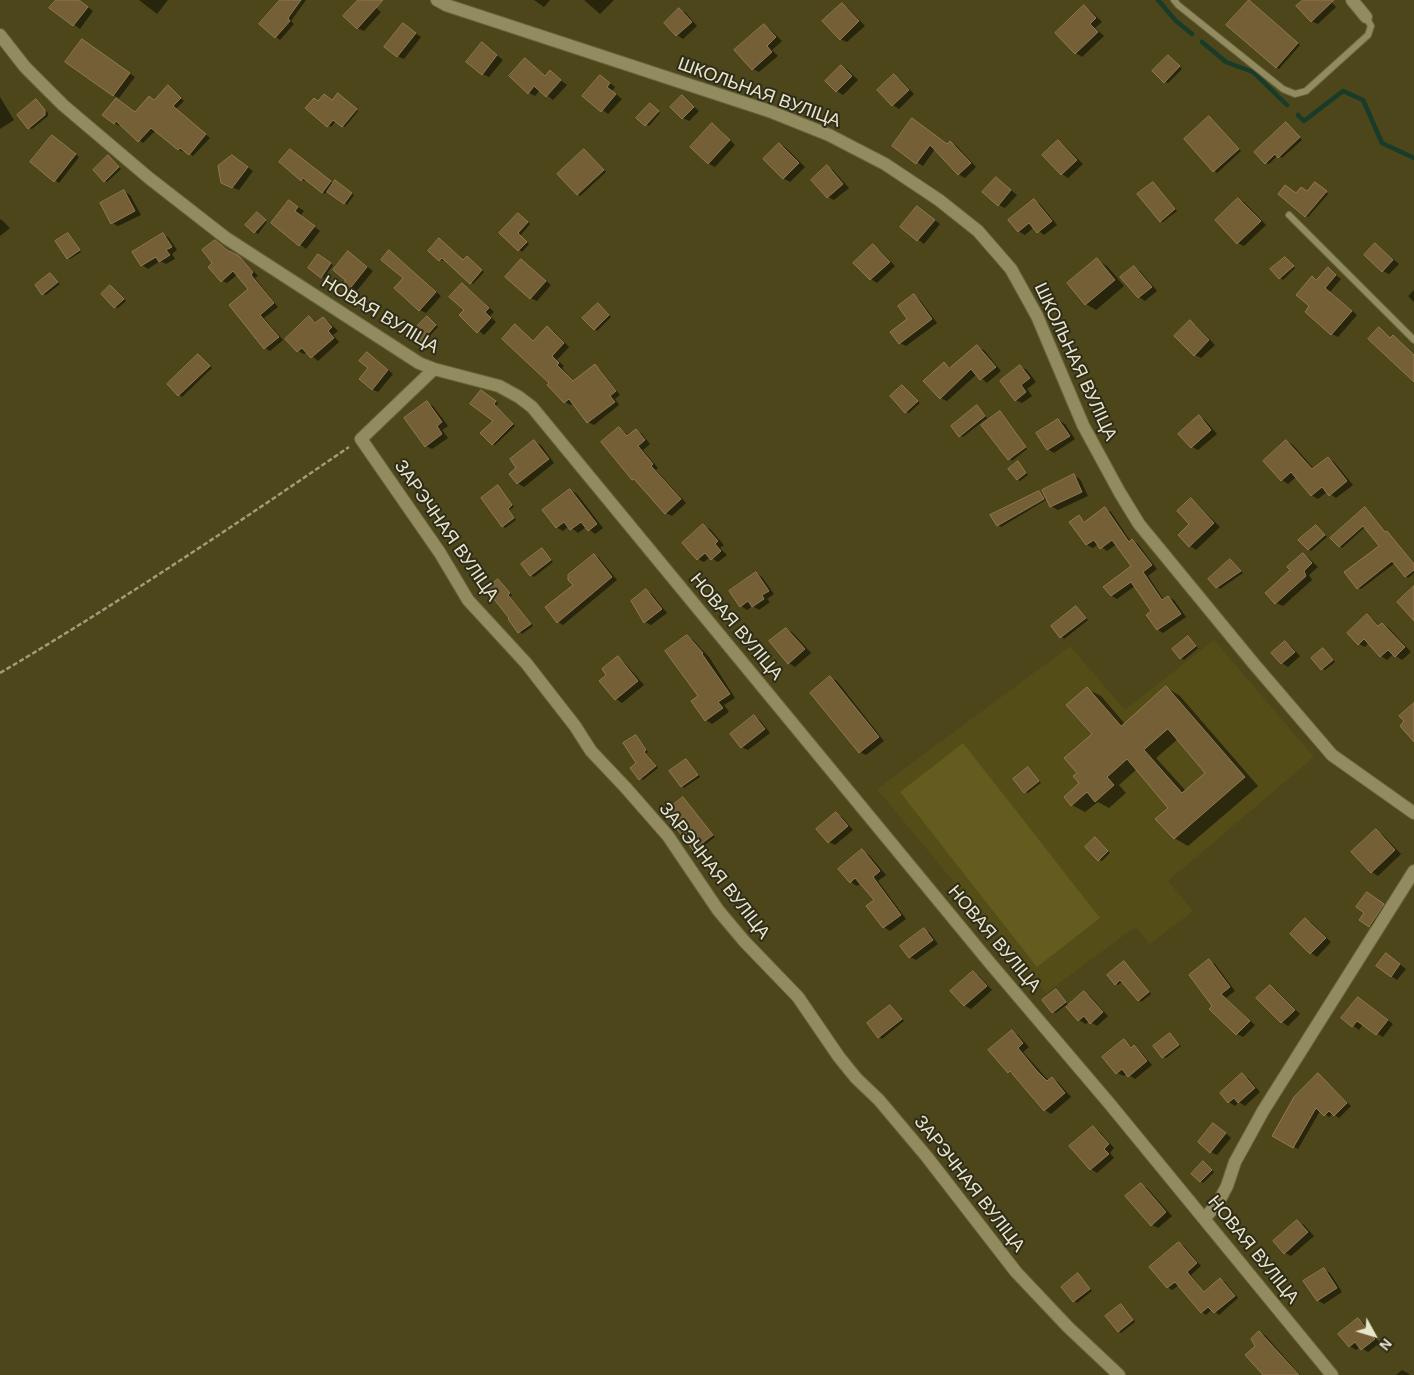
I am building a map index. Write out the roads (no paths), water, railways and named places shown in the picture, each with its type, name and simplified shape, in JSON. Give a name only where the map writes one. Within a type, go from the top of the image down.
[{"type":"street","name":"ШКОЛЬНАЯ ВУЛІЦА","points":[[436,0],[446,5],[768,111],[829,135],[885,164],[938,200],[978,231],[1010,269],[1037,316],[1083,425],[1139,524],[1254,664],[1332,754],[1414,813]]},
{"type":"street","points":[[1352,0],[1366,17]]},
{"type":"street","name":"НОВАЯ ВУЛІЦА","points":[[0,35],[24,67],[63,105],[149,178],[226,238],[419,363],[434,369],[499,386],[532,407],[1332,1375]]},
{"type":"street","name":"ЗАРЭЧНАЯ ВУЛІЦА","points":[[434,369],[361,439],[440,553],[468,600],[526,663],[575,726],[591,751],[668,836],[718,910],[744,941],[798,997],[839,1058],[879,1100],[927,1156],[1016,1272],[1068,1327],[1119,1375]]},
{"type":"street","points":[[1204,1219],[1218,1203],[1227,1186],[1235,1162],[1263,1111],[1414,871]]},
{"type":"lane","points":[[1174,0],[1283,89],[1295,94],[1306,91],[1368,35],[1371,26],[1366,17]]},
{"type":"lane","points":[[1288,215],[1414,340]]},
{"type":"waterway","points":[[1158,0],[1176,21],[1192,34]]},
{"type":"waterway","points":[[1202,42],[1226,62],[1253,72],[1287,105]]},
{"type":"waterway","points":[[1298,115],[1304,121],[1343,91],[1363,100],[1382,143],[1414,158]]}]
